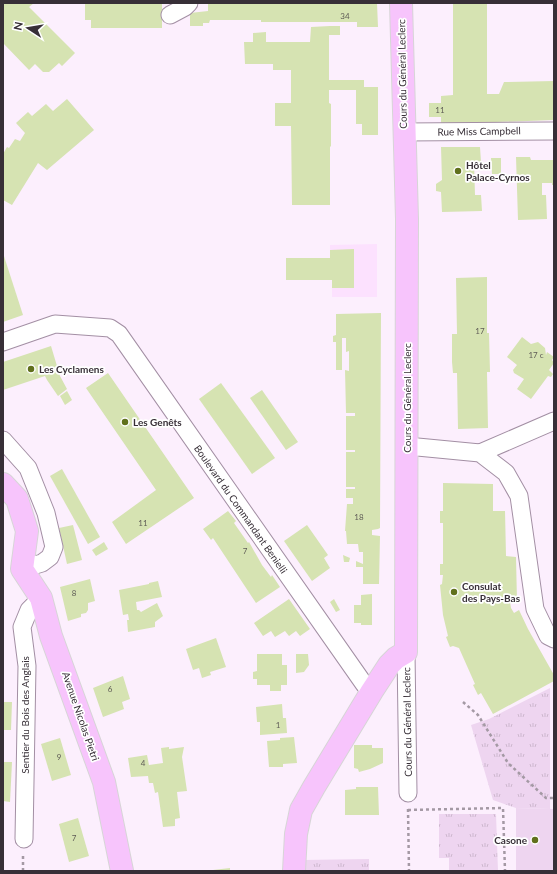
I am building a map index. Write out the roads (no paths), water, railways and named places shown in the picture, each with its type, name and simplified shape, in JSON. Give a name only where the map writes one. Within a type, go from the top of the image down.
[{"type":"main road","name":"Cours du Général Leclerc","points":[[401,3],[407,219],[406,652]]},
{"type":"main road","points":[[3,484],[17,499],[27,531],[22,569]]},
{"type":"main road","name":"Avenue Nicolas Pietri","points":[[22,569],[41,598],[51,636],[104,782],[122,871]]},
{"type":"main road","points":[[294,871],[296,834],[301,810],[314,786],[389,665],[396,658],[406,652]]},
{"type":"street","points":[[170,15],[185,7],[189,3]]},
{"type":"street","name":"Rue Miss Campbell","points":[[404,132],[554,131]]},
{"type":"street","name":"Boulevard du Commandant Benielli","points":[[3,342],[54,324],[110,328],[119,334],[364,684],[372,691]]},
{"type":"street","points":[[407,446],[480,453],[554,421]]},
{"type":"street","points":[[3,440],[28,468],[46,513],[54,547],[50,557],[42,563],[22,569]]},
{"type":"street","points":[[480,453],[506,473],[519,496],[535,609],[548,636],[554,639]]},
{"type":"street","name":"Sentier du Bois des Anglais","points":[[24,840],[27,666],[22,627],[29,610],[41,598]]},
{"type":"street","name":"Cours du Général Leclerc","points":[[406,652],[408,793]]},
{"type":"place","name":"Hôtel Palace-Cyrnos","points":[[458,171]]},
{"type":"place","name":"Les Cyclamens","points":[[31,369]]},
{"type":"place","name":"Les Genêts","points":[[125,422]]},
{"type":"place","name":"Consulat des Pays-Bas","points":[[454,592]]},
{"type":"place","name":"Casone","points":[[535,840]]}]
